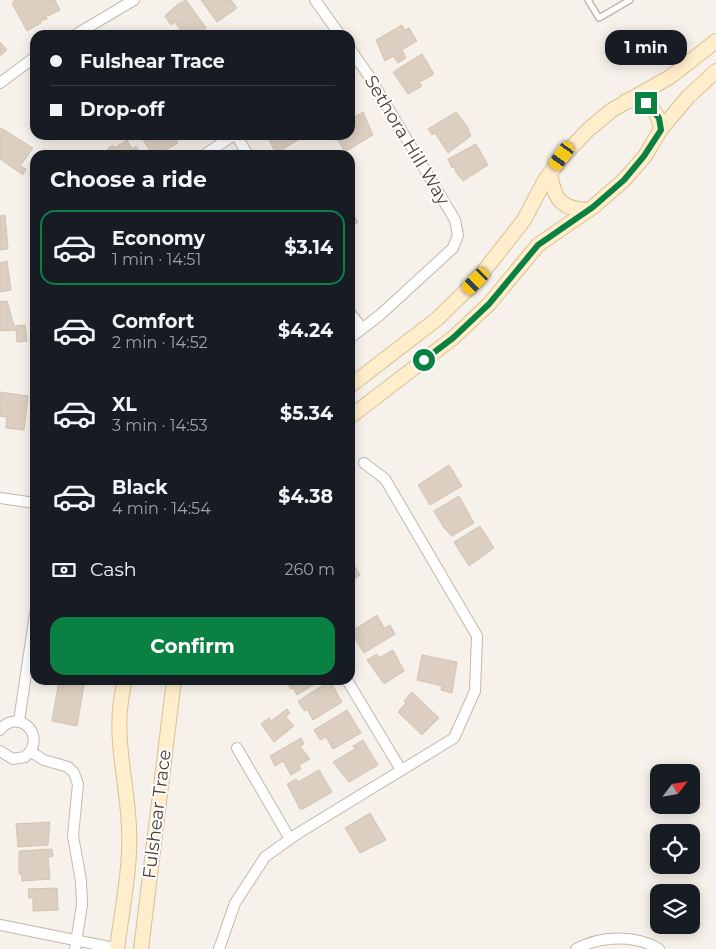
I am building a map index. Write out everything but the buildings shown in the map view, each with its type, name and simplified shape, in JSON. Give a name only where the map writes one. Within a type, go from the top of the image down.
[{"type":"street","points":[[83,30],[134,0]]},
{"type":"street","points":[[315,0],[336,30]]},
{"type":"street","points":[[355,382],[437,319],[476,281],[524,220],[550,174],[584,134],[626,101],[670,77],[716,42]]},
{"type":"street","name":"Sethora Hill Way","points":[[355,56],[370,76],[455,220],[458,235],[453,248],[362,328]]},
{"type":"street","points":[[0,83],[30,61]]},
{"type":"street","points":[[355,412],[460,332],[501,291],[538,245],[608,195],[633,170],[661,130],[688,97],[716,71]]},
{"type":"street","points":[[626,101],[639,100],[646,103],[659,118],[661,130]]},
{"type":"street","points":[[212,150],[227,140]]},
{"type":"street","points":[[550,174],[553,190],[560,202],[571,209],[588,210]]},
{"type":"street","points":[[355,319],[362,328],[355,334]]},
{"type":"street","points":[[219,949],[235,903],[265,856],[454,738],[475,691],[477,636],[385,479],[364,463]]},
{"type":"street","points":[[0,498],[30,502]]},
{"type":"street","points":[[19,722],[30,648]]},
{"type":"street","name":"Fulshear Trace","points":[[118,949],[129,830],[119,752],[121,706],[124,685]]},
{"type":"street","name":"Fulshear Trace","points":[[141,949],[173,685]]},
{"type":"street","points":[[350,685],[401,770]]},
{"type":"street","points":[[0,730],[9,722],[19,722],[32,731],[34,746],[25,757],[13,759],[0,751]]},
{"type":"street","points":[[237,748],[293,837]]},
{"type":"street","points":[[31,752],[44,760],[68,767],[74,773],[78,784],[73,836],[81,881],[82,905],[76,945]]},
{"type":"street","points":[[0,925],[76,945],[118,949]]},
{"type":"street","points":[[576,949],[604,940],[621,938],[635,940],[659,949]]},
{"type":"lane","points":[[588,0],[599,18],[630,0]]},
{"type":"route","points":[[424,360],[453,338],[489,304],[538,245],[549,235],[593,207],[633,170],[661,130],[659,118],[646,103]]}]
